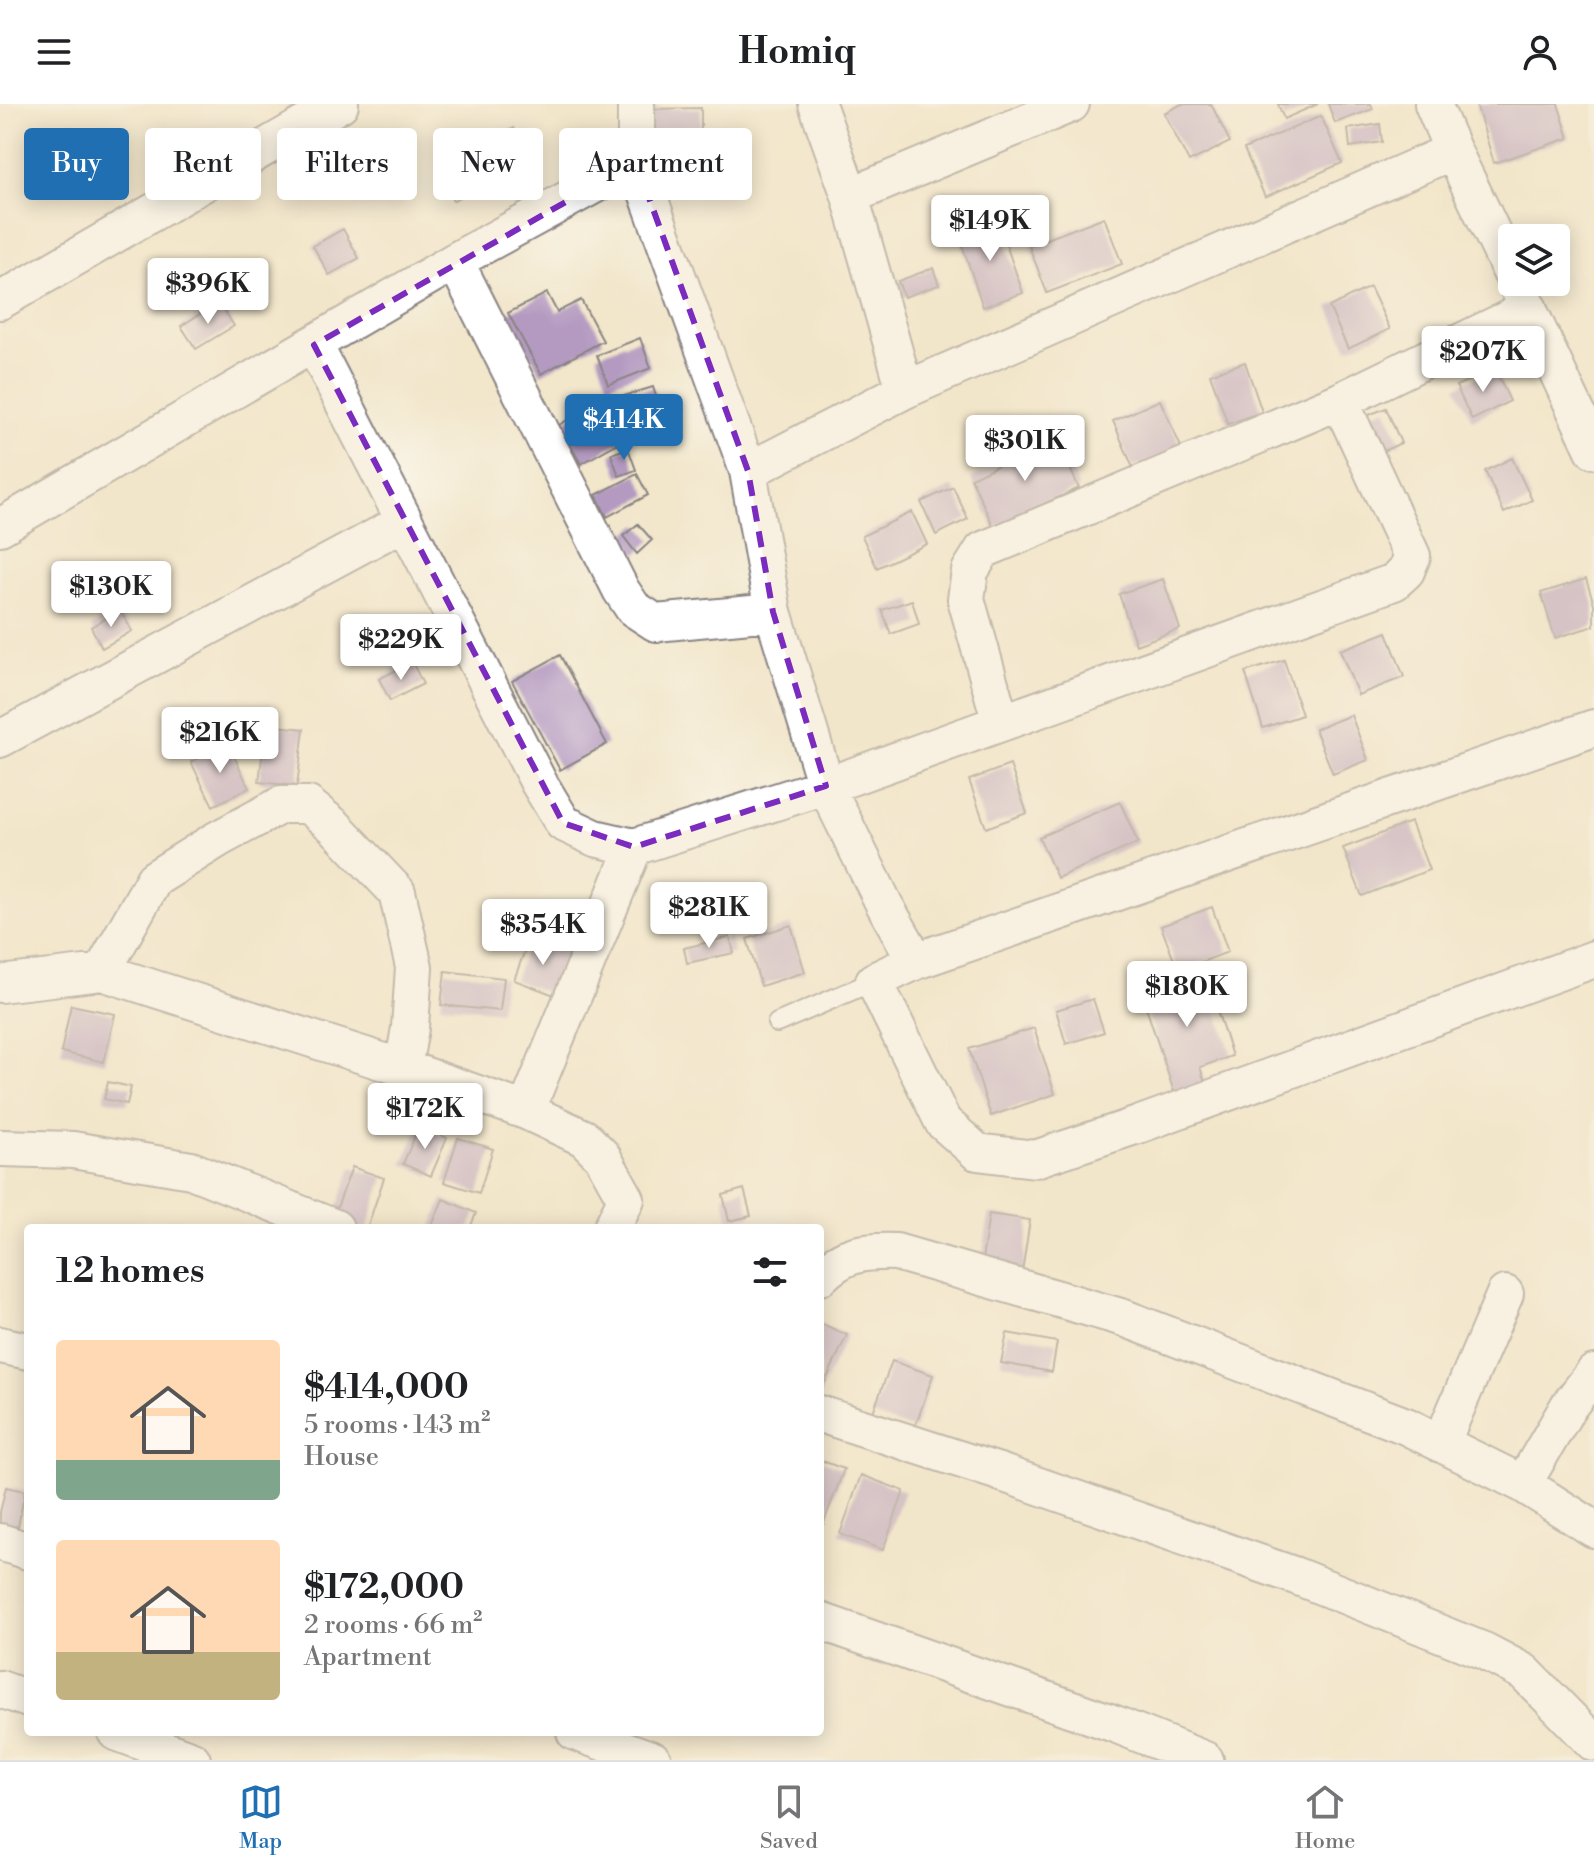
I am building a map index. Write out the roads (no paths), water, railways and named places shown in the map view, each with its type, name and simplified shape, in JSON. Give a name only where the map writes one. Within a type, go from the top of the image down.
[{"type":"street","points":[[0,301],[340,104]]},
{"type":"street","points":[[636,104],[636,128]]},
{"type":"street","points":[[817,104],[850,196],[905,390]]},
{"type":"street","points":[[850,196],[1071,104]]},
{"type":"street","points":[[1433,104],[1498,245]]},
{"type":"street","points":[[748,471],[905,390],[1453,151]]},
{"type":"street","points":[[0,527],[455,261],[567,200]]},
{"type":"street","points":[[650,200],[748,471],[773,612],[826,786],[916,961]]},
{"type":"street","points":[[455,261],[621,590],[633,608],[656,623],[773,612]]},
{"type":"street","points":[[1001,723],[966,599],[970,571],[983,550],[1340,401],[1523,296],[1594,450]]},
{"type":"street","points":[[314,345],[539,783],[563,823],[595,838],[634,847],[826,786],[1394,582],[1406,571],[1412,556],[1340,401]]},
{"type":"street","points":[[0,739],[404,522]]},
{"type":"street","points":[[1594,728],[916,961],[874,981],[943,1122],[977,1152],[1035,1159],[1138,1125],[1594,959]]},
{"type":"street","points":[[102,972],[154,879],[281,805],[308,805],[334,826],[397,892],[414,967],[410,1028],[403,1068]]},
{"type":"street","points":[[526,1111],[634,847]]},
{"type":"street","points":[[0,984],[102,972],[403,1068],[526,1111],[584,1138],[602,1156],[626,1199],[614,1224]]},
{"type":"street","points":[[0,1148],[73,1150],[191,1170],[325,1224]]},
{"type":"street","points":[[824,1273],[845,1257],[871,1251],[896,1252],[1124,1318],[1406,1426],[1523,1484],[1594,1529]]},
{"type":"street","points":[[1441,1444],[1505,1294]]},
{"type":"street","points":[[0,1345],[24,1350]]},
{"type":"street","points":[[1523,1484],[1568,1407],[1594,1373]]},
{"type":"street","points":[[824,1415],[996,1471],[1296,1576],[1484,1651],[1524,1672],[1594,1743]]},
{"type":"street","points":[[0,1542],[24,1550]]},
{"type":"street","points":[[824,1622],[1115,1724],[1205,1760]]},
{"type":"street","points":[[0,1689],[24,1698]]},
{"type":"street","points":[[127,1736],[192,1760]]},
{"type":"street","points":[[588,1736],[635,1750]]},
{"type":"lane","points":[[777,1023],[874,981]]}]
